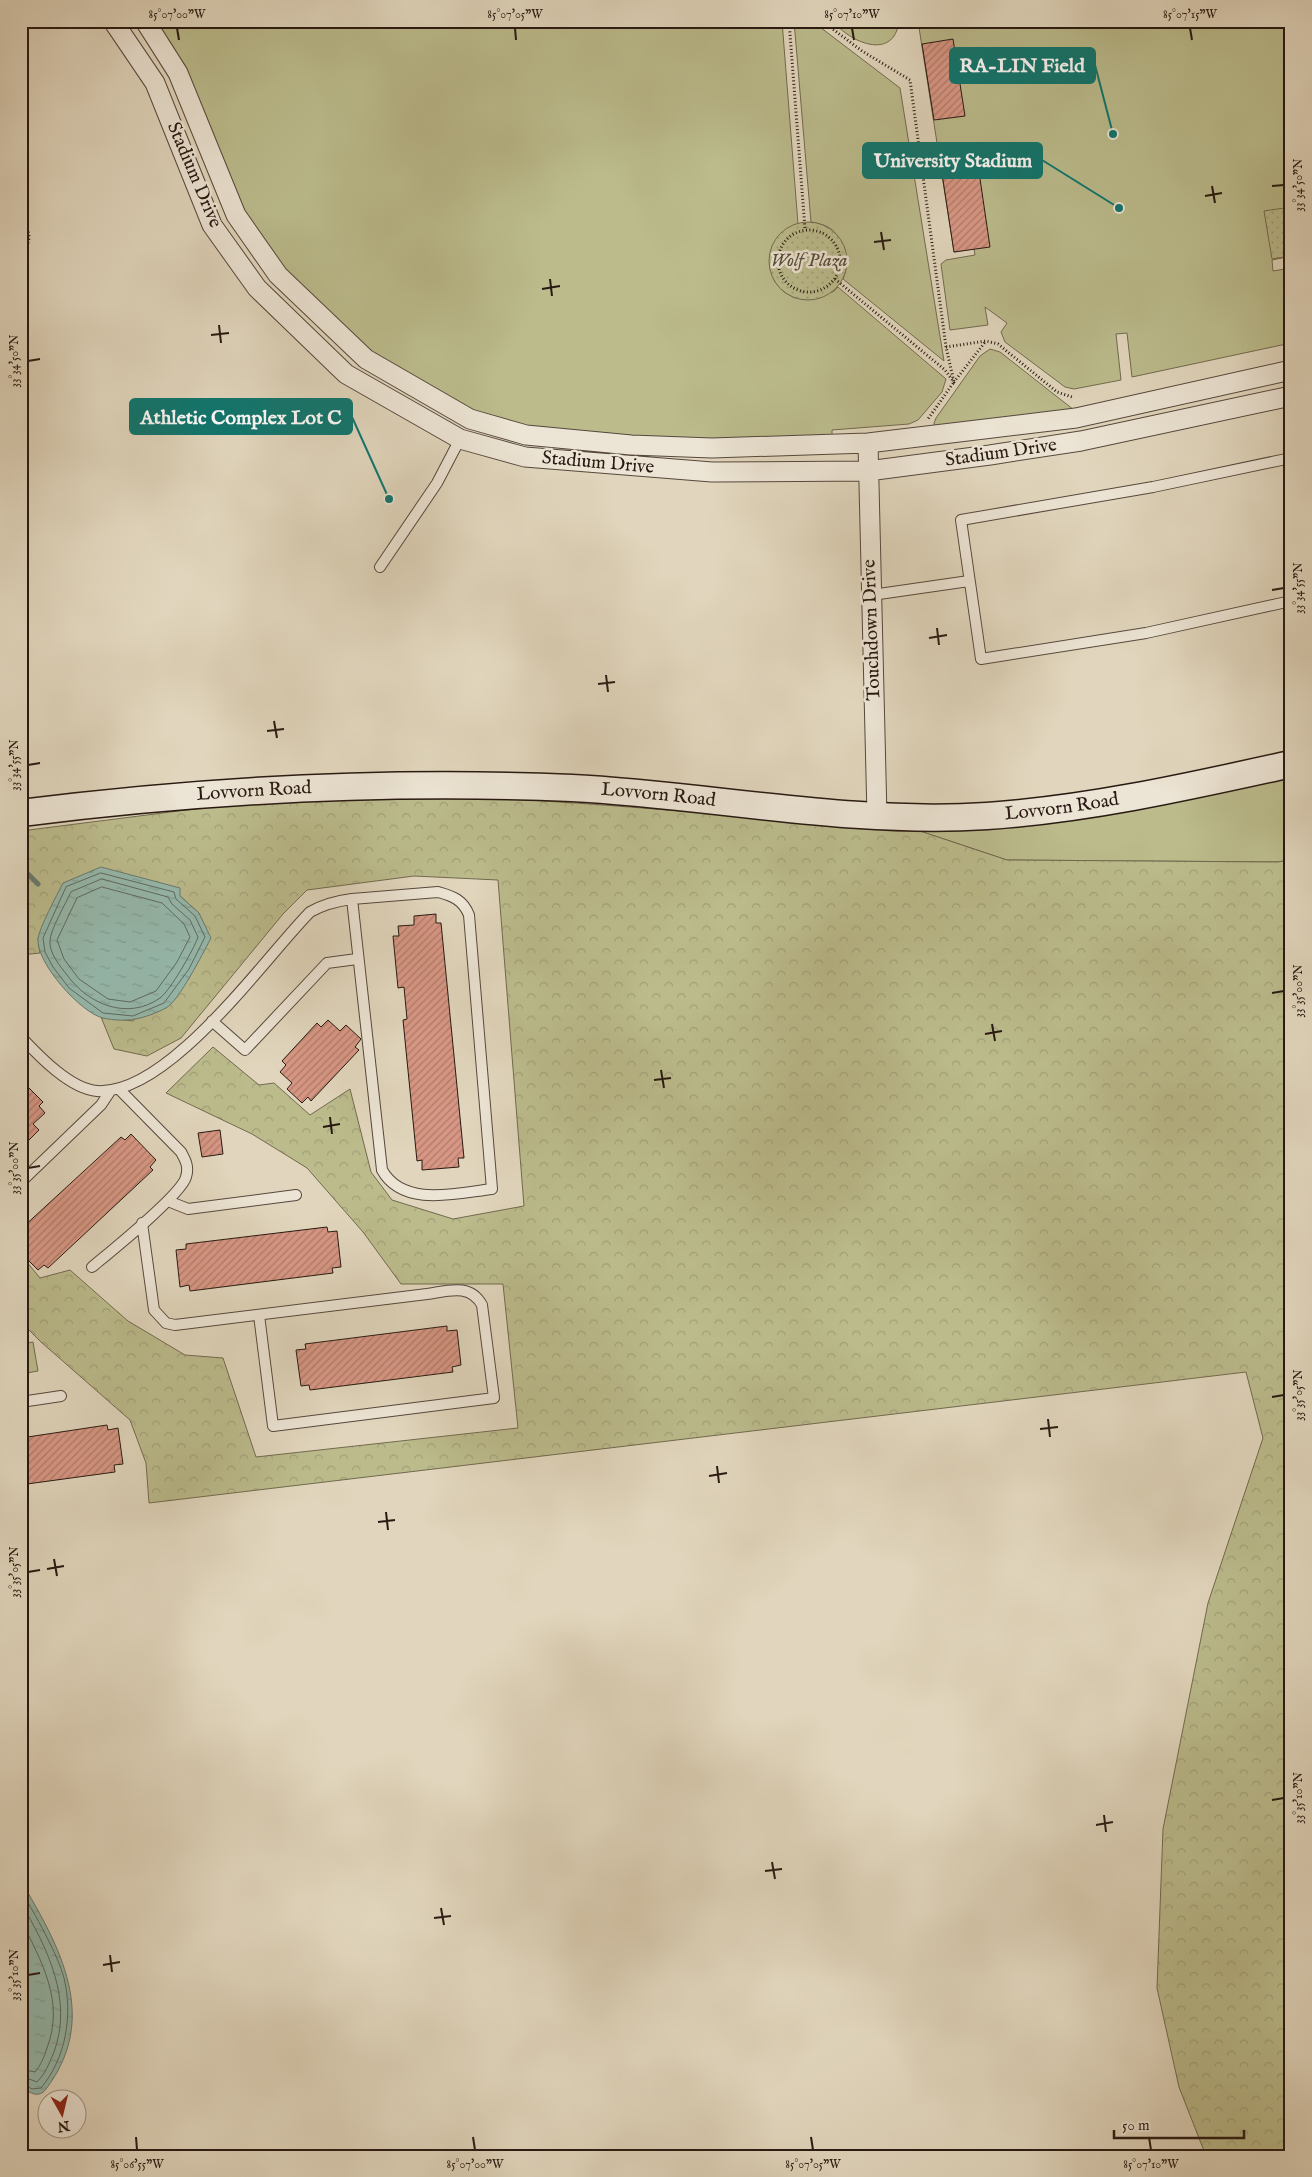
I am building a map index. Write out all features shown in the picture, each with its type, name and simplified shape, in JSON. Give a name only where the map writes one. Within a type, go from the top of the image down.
[{"type":"street","name":"Stadium Drive","points":[[113,21],[155,83],[212,225],[257,288],[346,374],[460,439],[524,457],[683,470],[712,472],[868,471],[990,456],[1081,441],[1291,396]]},
{"type":"street","name":"Stadium Drive","points":[[145,21],[178,74],[236,215],[278,275],[366,359],[470,418],[526,434],[631,445],[712,448],[868,443],[1076,418],[1291,370]]},
{"type":"street","name":"Touchdown Drive","points":[[868,443],[877,816]]},
{"type":"street","name":"Lovvorn Road","points":[[21,814],[119,801],[298,789],[476,785],[575,788],[877,816],[986,816],[1037,811],[1166,790],[1291,764]]},
{"type":"lane","points":[[380,567],[438,483],[460,439]]},
{"type":"lane","points":[[1291,458],[1153,487],[961,520],[981,659],[1146,633],[1291,601]]},
{"type":"lane","points":[[872,595],[969,581]]},
{"type":"lane","points":[[21,1037],[59,1074],[88,1088],[96,1091],[128,1086],[163,1067],[212,1021],[310,912],[324,904],[352,899],[438,892],[459,899],[466,906],[469,915],[492,1189],[434,1196],[408,1192],[388,1181],[382,1170],[352,899]]},
{"type":"lane","points":[[212,1021],[245,1050],[328,963],[358,959]]},
{"type":"lane","points":[[21,1182],[101,1105],[115,1089]]},
{"type":"lane","points":[[92,1267],[168,1201],[186,1179],[188,1165],[181,1152],[115,1089]]},
{"type":"lane","points":[[168,1201],[188,1208],[296,1195]]},
{"type":"lane","points":[[142,1223],[154,1310],[166,1323],[175,1325],[452,1290],[471,1292],[477,1295],[482,1305],[494,1398],[273,1426],[259,1315]]},
{"type":"lane","points":[[21,1402],[60,1396]]},
{"type":"path","points":[[789,21],[805,229]]},
{"type":"path","points":[[822,21],[862,51],[910,80],[946,347],[954,382]]},
{"type":"path","points":[[829,21],[829,26]]},
{"type":"path","points":[[21,220],[29,232],[29,243],[21,255]]},
{"type":"path","points":[[805,229],[825,234],[838,249],[839,270],[835,279],[827,286],[808,292],[788,285],[782,277],[777,257],[780,247],[795,232],[805,229]]},
{"type":"path","points":[[835,279],[945,370],[954,382]]},
{"type":"path","points":[[946,347],[986,341],[998,344],[1057,392],[1072,397]]},
{"type":"path","points":[[923,427],[954,382],[986,341]]},
{"type":"green space","points":[[151,21],[782,21],[798,224],[794,225],[770,269],[775,282],[784,292],[795,298],[833,292],[838,287],[946,379],[942,392],[918,420],[909,424],[832,430],[832,441],[767,444],[551,434],[468,411],[348,339],[253,234]]},
{"type":"green space","points":[[794,21],[812,21],[900,88],[944,361],[843,279],[845,264],[840,241],[830,228],[811,222]]},
{"type":"green space","points":[[833,21],[899,21],[895,34],[889,41],[880,45],[870,44],[849,36]]},
{"type":"green space","points":[[918,21],[1291,21],[1291,256],[1272,260],[1273,271],[1291,268],[1291,343],[1132,377],[1127,333],[1116,334],[1121,380],[1074,389],[1065,387],[1005,342],[1001,332],[1007,323],[985,307],[988,325],[950,330],[941,264],[946,260],[975,255],[974,249],[954,252]]},
{"type":"green space","points":[[1291,207],[1291,256],[1272,259],[1264,211]]},
{"type":"green space","name":"Wolf Plaza","points":[[808,222],[823,225],[836,233],[844,246],[847,261],[844,276],[836,289],[823,297],[808,300],[793,297],[780,289],[772,276],[769,261],[772,246],[780,233],[793,225]]},
{"type":"green space","points":[[990,349],[1000,352],[1074,410],[935,432],[934,423],[936,418],[980,356]]},
{"type":"green space","points":[[1291,778],[1291,860],[1277,862],[1007,860],[914,829],[1142,806]]},
{"type":"green space","points":[[418,793],[914,829],[1007,860],[1277,862],[1291,860],[1291,2156],[1206,2156],[1179,2087],[1157,1988],[1163,1829],[1208,1603],[1263,1438],[1246,1372],[149,1503],[146,1463],[130,1420],[41,1342],[21,1322],[21,1255],[40,1278],[70,1270],[128,1321],[185,1355],[223,1358],[256,1457],[518,1428],[503,1284],[401,1284],[363,1232],[307,1168],[252,1134],[166,1093],[213,1047],[259,1085],[274,1083],[310,1115],[350,1089],[371,1172],[392,1200],[453,1219],[524,1206],[498,880],[414,876],[307,890],[283,914],[181,1038],[147,1056],[114,1049],[101,1017],[133,1021],[199,913],[180,896],[38,938],[40,953],[21,955],[21,831],[265,800]]},
{"type":"green space","points":[[33,1342],[38,1371],[21,1374],[21,1344]]},
{"type":"water","points":[[101,867],[180,888],[180,896],[199,913],[211,938],[190,976],[171,1004],[150,1015],[120,1020],[103,1018],[94,1014],[83,1007],[61,986],[44,961],[39,949],[38,939],[41,927],[63,883]]},
{"type":"water","points":[[21,1881],[49,1931],[60,1957],[68,1983],[72,2009],[70,2036],[62,2062],[46,2089],[38,2090],[38,2094],[34,2094],[21,2085]]},
{"type":"building","points":[[953,39],[965,116],[934,120],[922,44]]},
{"type":"building","points":[[969,163],[971,173],[979,172],[990,247],[954,252],[941,167]]},
{"type":"building","points":[[436,914],[436,923],[441,923],[464,1158],[458,1158],[459,1167],[422,1170],[422,1160],[417,1161],[403,1020],[407,1019],[404,987],[398,988],[393,936],[399,936],[398,926],[414,925],[414,916]]},
{"type":"building","points":[[328,1020],[340,1031],[346,1025],[361,1039],[355,1047],[359,1050],[311,1101],[308,1097],[302,1103],[287,1089],[292,1083],[280,1072],[286,1065],[282,1061],[317,1023],[321,1027]]},
{"type":"building","points":[[21,1080],[43,1102],[39,1106],[45,1113],[33,1124],[39,1130],[21,1148]]},
{"type":"building","points":[[220,1130],[223,1154],[202,1157],[198,1133]]},
{"type":"building","points":[[131,1134],[156,1160],[150,1167],[153,1170],[48,1268],[44,1265],[38,1270],[21,1253],[21,1229],[121,1137],[125,1140]]},
{"type":"building","points":[[327,1227],[328,1232],[337,1231],[341,1267],[332,1268],[333,1273],[190,1291],[189,1285],[180,1287],[176,1250],[186,1249],[186,1244]]},
{"type":"building","points":[[447,1326],[447,1331],[457,1330],[461,1365],[452,1367],[453,1372],[310,1390],[309,1385],[301,1386],[296,1350],[306,1349],[305,1344]]},
{"type":"building","points":[[107,1425],[108,1430],[118,1428],[123,1464],[114,1465],[115,1472],[27,1484],[27,1479],[21,1480],[21,1438]]},
{"type":"waterway","points":[[21,867],[38,884]]},
{"type":"waterway","points":[[23,2081],[23,2156]]},
{"type":"place","name":"RA-LIN Field","points":[[1113,134]]},
{"type":"place","name":"University Stadium","points":[[1119,208]]},
{"type":"place","name":"Athletic Complex Lot C","points":[[389,499]]}]
